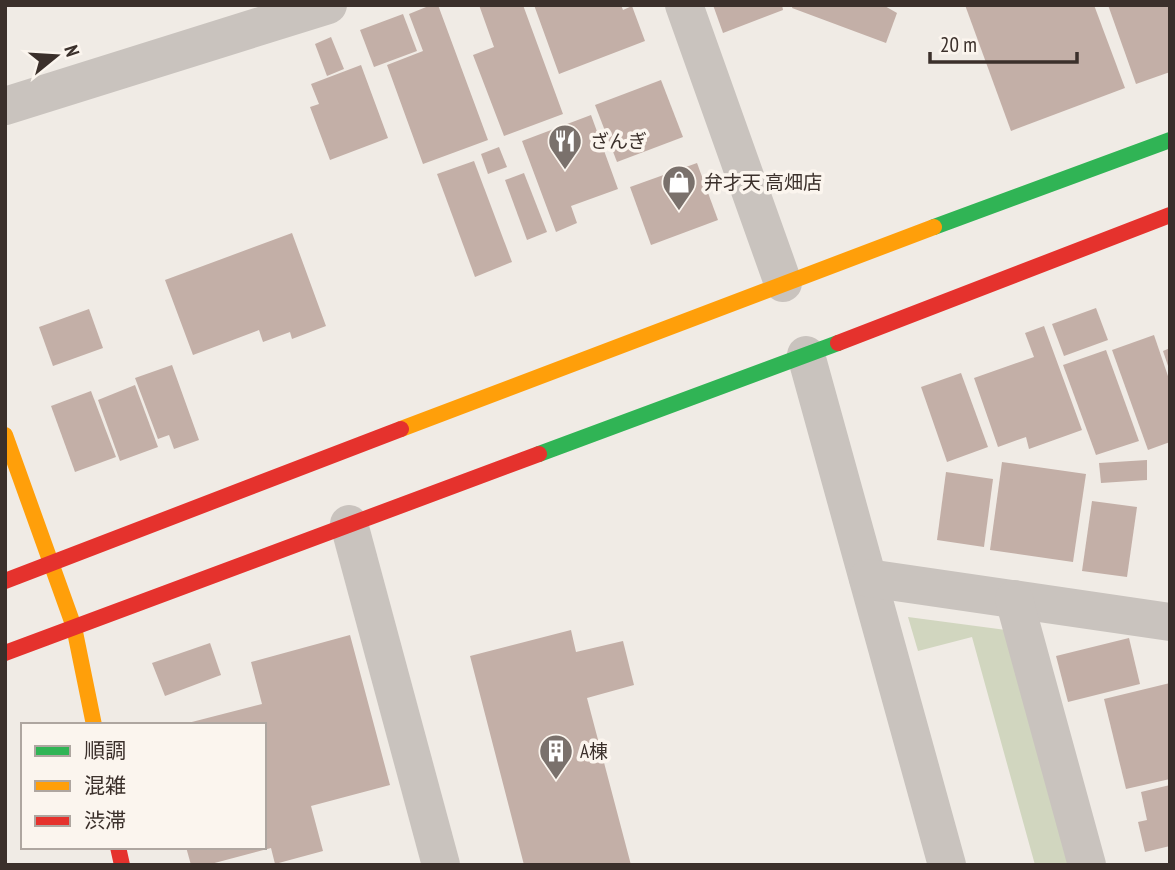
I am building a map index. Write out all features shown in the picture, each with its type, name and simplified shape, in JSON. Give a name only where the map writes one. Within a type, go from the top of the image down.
[{"type":"street","points":[[5,106],[273,14],[328,5]]},
{"type":"street","points":[[684,5],[783,283]]},
{"type":"street","points":[[5,581],[783,283],[1170,140]]},
{"type":"street","points":[[5,653],[806,355],[1170,215]]},
{"type":"street","points":[[806,355],[947,865]]},
{"type":"street","points":[[5,435],[74,627],[94,723]]},
{"type":"street","points":[[349,524],[441,865]]},
{"type":"street","points":[[868,578],[1170,622]]},
{"type":"street","points":[[1014,599],[1087,865]]},
{"type":"green space","points":[[908,617],[1006,630],[1069,865],[1035,865],[972,637],[918,651]]},
{"type":"building","points":[[438,5],[488,140],[423,164],[387,65],[423,51],[409,14]]},
{"type":"building","points":[[479,5],[523,5],[563,114],[504,136],[473,55],[494,47]]},
{"type":"building","points":[[534,5],[621,5],[623,10],[632,6],[645,41],[559,74]]},
{"type":"building","points":[[713,5],[782,5],[783,10],[723,33]]},
{"type":"building","points":[[793,5],[883,5],[897,13],[886,43],[792,8]]},
{"type":"building","points":[[965,5],[1094,5],[1125,88],[1011,131]]},
{"type":"building","points":[[1108,5],[1170,5],[1170,72],[1136,84]]},
{"type":"building","points":[[403,14],[417,51],[374,67],[360,30]]},
{"type":"building","points":[[331,37],[344,69],[327,76],[315,44]]},
{"type":"building","points":[[361,65],[388,138],[330,160],[310,107],[319,104],[311,84]]},
{"type":"building","points":[[661,80],[683,137],[617,162],[595,105]]},
{"type":"building","points":[[591,115],[618,189],[571,206],[577,223],[556,232],[522,141]]},
{"type":"building","points":[[499,147],[507,167],[488,174],[481,154]]},
{"type":"building","points":[[474,161],[512,262],[475,277],[437,174]]},
{"type":"building","points":[[697,163],[718,220],[651,245],[630,187]]},
{"type":"building","points":[[524,173],[547,232],[527,240],[505,180]]},
{"type":"building","points":[[292,233],[326,326],[292,339],[290,332],[263,342],[259,330],[193,355],[165,280]]},
{"type":"building","points":[[1096,308],[1108,340],[1064,356],[1052,324]]},
{"type":"building","points":[[89,309],[103,348],[53,366],[39,327]]},
{"type":"building","points":[[1044,326],[1082,430],[1029,449],[1026,437],[998,447],[974,378],[1034,357],[1025,333]]},
{"type":"building","points":[[1154,335],[1170,382],[1170,442],[1148,450],[1112,350]]},
{"type":"building","points":[[1170,348],[1170,369],[1169,369],[1163,351]]},
{"type":"building","points":[[1106,350],[1139,441],[1096,455],[1063,365]]},
{"type":"building","points":[[172,365],[199,440],[174,449],[169,435],[158,439],[135,378]]},
{"type":"building","points":[[961,373],[988,447],[947,462],[921,387]]},
{"type":"building","points":[[135,385],[158,447],[120,461],[98,400]]},
{"type":"building","points":[[91,391],[116,457],[75,472],[51,406]]},
{"type":"building","points":[[1147,460],[1147,480],[1101,483],[1099,463]]},
{"type":"building","points":[[1002,462],[1086,474],[1073,562],[990,550]]},
{"type":"building","points":[[946,472],[993,479],[984,547],[937,540]]},
{"type":"building","points":[[1092,501],[1137,507],[1127,577],[1082,571]]},
{"type":"building","name":"A棟","points":[[571,630],[576,652],[623,641],[634,685],[587,698],[631,865],[524,865],[470,656]]},
{"type":"building","points":[[350,635],[390,785],[311,806],[323,851],[275,864],[271,848],[207,865],[191,865],[187,849],[266,849],[266,723],[188,723],[262,704],[251,662]]},
{"type":"building","points":[[1129,638],[1140,684],[1068,702],[1056,656]]},
{"type":"building","points":[[210,643],[221,675],[165,696],[152,663]]},
{"type":"building","points":[[1170,683],[1170,779],[1126,789],[1104,699]]},
{"type":"building","points":[[1170,785],[1170,846],[1145,852],[1138,822],[1147,820],[1141,792]]},
{"type":"traffic: fast","points":[[934,227],[1170,140]]},
{"type":"traffic: fast","points":[[539,454],[838,343]]},
{"type":"traffic: slow","points":[[401,429],[934,227]]},
{"type":"traffic: slow","points":[[5,435],[74,627],[94,723]]},
{"type":"traffic: jam","points":[[838,343],[1170,215]]},
{"type":"traffic: jam","points":[[5,581],[401,429]]},
{"type":"traffic: jam","points":[[5,653],[539,454]]},
{"type":"traffic: jam","points":[[118,849],[122,865]]},
{"type":"place","name":"ざんぎ","points":[[565,171]]},
{"type":"place","name":"弁才天 高畑店","points":[[679,212]]},
{"type":"place","name":"A棟","points":[[556,781]]}]
